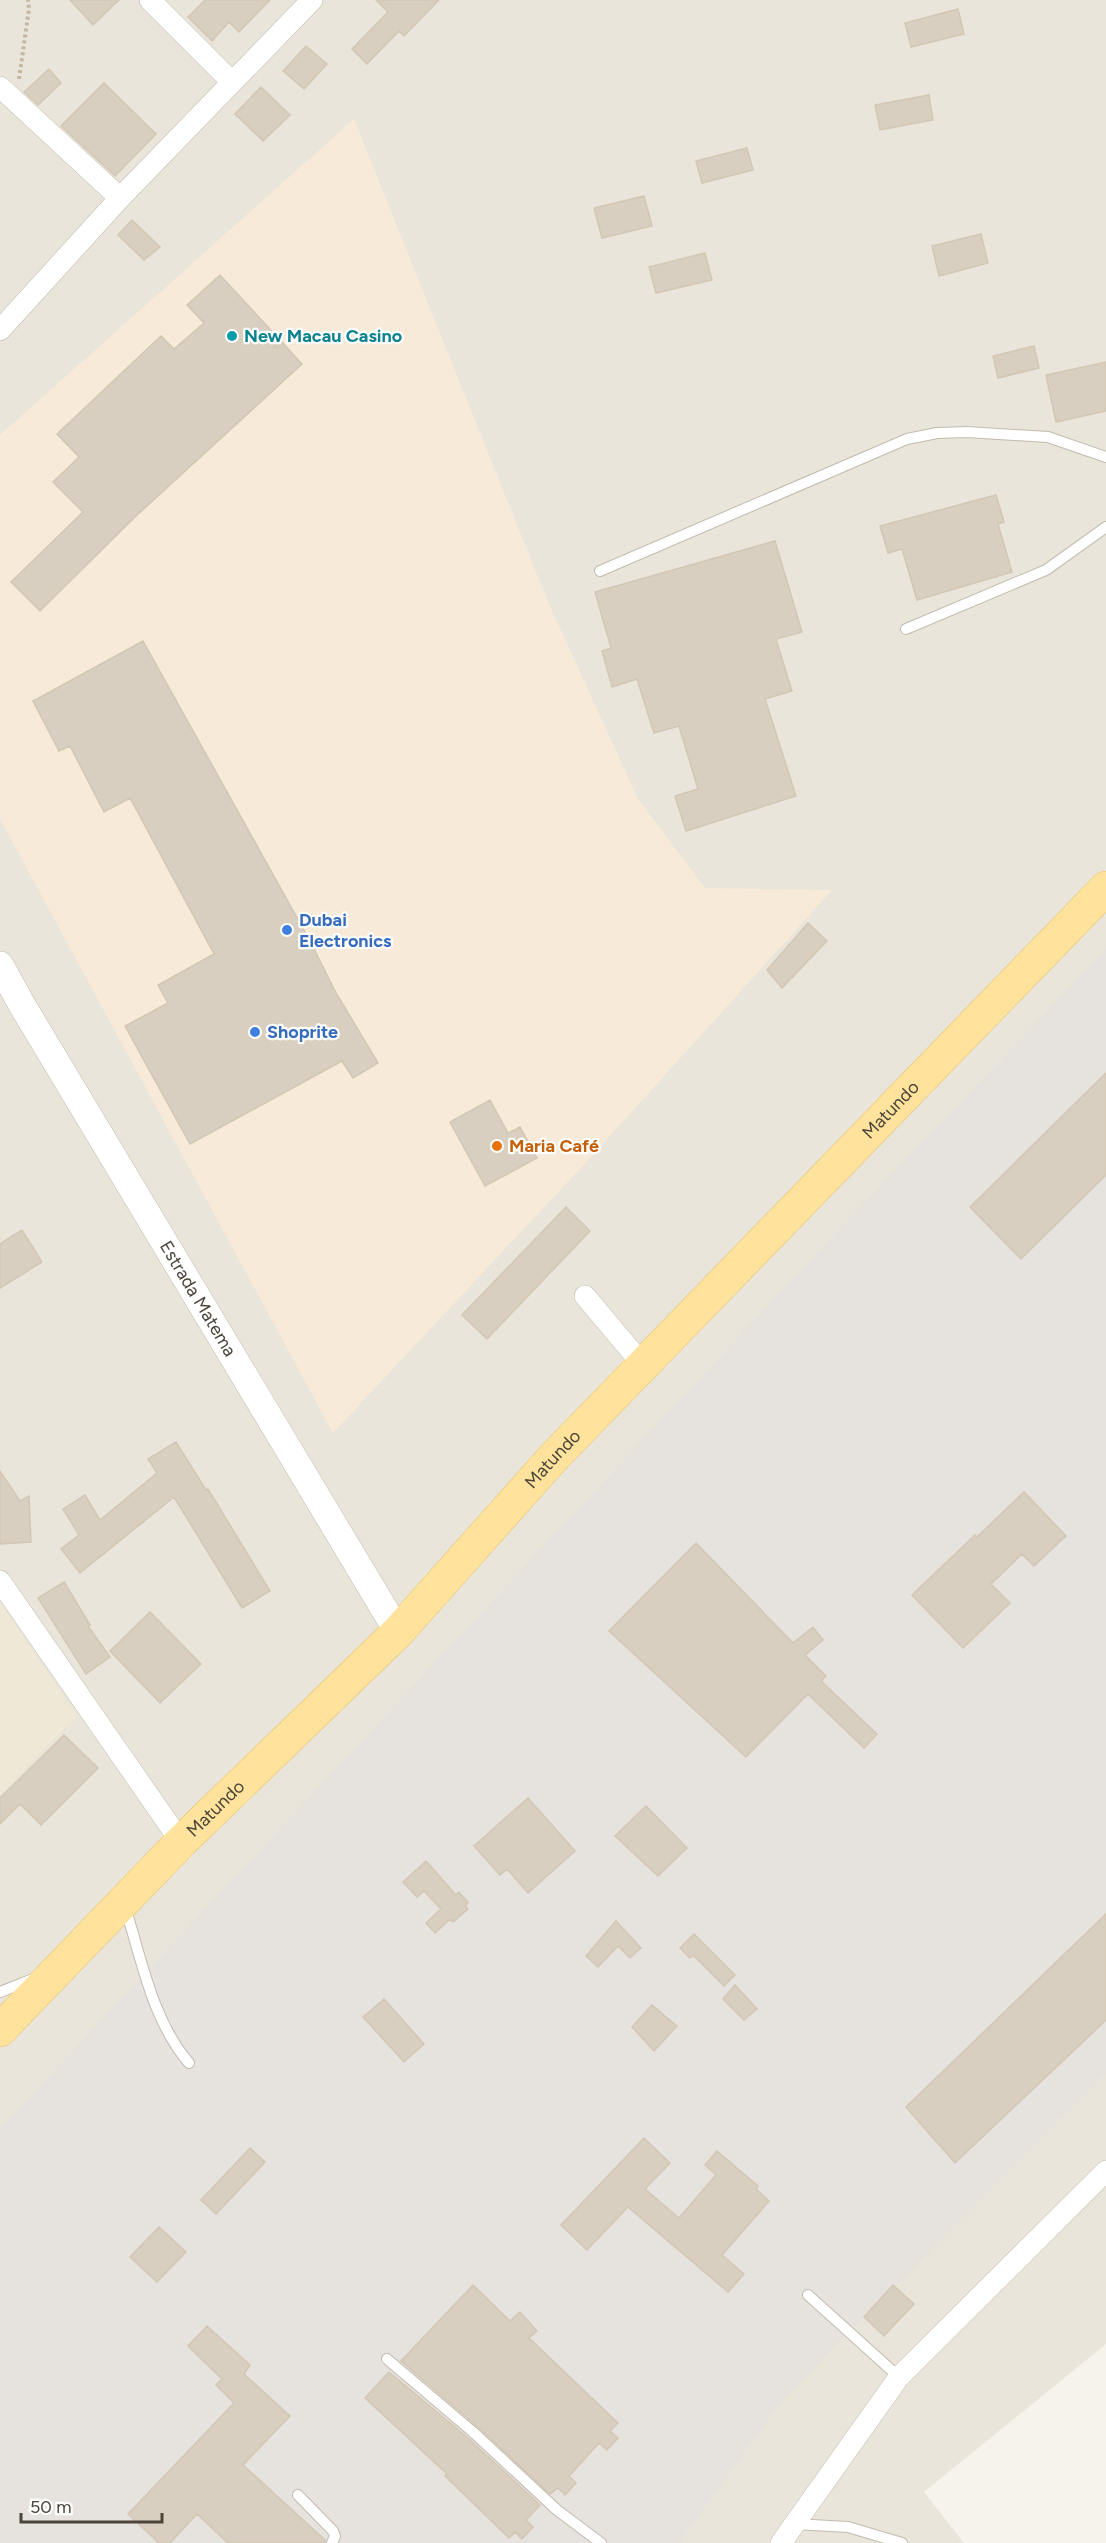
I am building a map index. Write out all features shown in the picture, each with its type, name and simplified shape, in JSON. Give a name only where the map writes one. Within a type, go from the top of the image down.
[{"type":"main road","name":"Matundo","points":[[0,2030],[181,1842],[398,1632],[553,1458],[1106,888]]},
{"type":"street","points":[[150,0],[232,82]]},
{"type":"street","points":[[0,330],[120,198],[312,0]]},
{"type":"street","points":[[0,87],[120,198]]},
{"type":"street","name":"Estrada Matema","points":[[0,965],[21,1005],[398,1632]]},
{"type":"street","points":[[585,1296],[643,1365]]},
{"type":"street","points":[[0,1581],[181,1842]]},
{"type":"street","points":[[781,2543],[899,2377],[1106,2171]]},
{"type":"lane","points":[[600,571],[907,439],[937,433],[967,432],[1048,437],[1106,458]]},
{"type":"lane","points":[[906,629],[1046,570],[1106,527]]},
{"type":"lane","points":[[123,1901],[161,2019],[173,2044],[189,2063]]},
{"type":"lane","points":[[0,1992],[62,1966]]},
{"type":"lane","points":[[808,2295],[899,2377]]},
{"type":"lane","points":[[387,2359],[473,2432],[557,2510],[601,2543]]},
{"type":"lane","points":[[298,2495],[333,2531],[335,2536],[332,2543]]},
{"type":"lane","points":[[794,2524],[848,2527],[902,2543]]},
{"type":"path","points":[[15,102],[29,9],[28,0]]},
{"type":"shaded area","points":[[0,0],[1106,0],[1106,2344],[924,2492],[964,2543],[0,2543]]},
{"type":"shaded area","points":[[354,119],[548,602],[638,799],[705,888],[832,890],[590,1158],[333,1433],[0,819],[0,435]]},
{"type":"shaded area","points":[[1106,950],[1106,2073],[781,2401],[679,2543],[0,2543],[0,2129],[848,1220]]},
{"type":"shaded area","points":[[0,1603],[77,1716],[0,1794]]},
{"type":"building","points":[[70,0],[119,0],[93,25]]},
{"type":"building","points":[[205,0],[270,0],[239,32],[229,22],[212,41],[188,17]]},
{"type":"building","points":[[376,0],[439,0],[404,36],[399,31],[367,64],[352,49],[388,12]]},
{"type":"building","points":[[958,9],[964,34],[911,47],[905,23]]},
{"type":"building","points":[[306,46],[327,64],[304,89],[283,71]]},
{"type":"building","points":[[49,69],[61,83],[38,105],[24,92]]},
{"type":"building","points":[[104,83],[156,134],[115,176],[61,126]]},
{"type":"building","points":[[261,87],[290,115],[263,141],[235,114]]},
{"type":"building","points":[[929,95],[933,120],[880,130],[875,105]]},
{"type":"building","points":[[747,148],[753,170],[702,183],[696,161]]},
{"type":"building","points":[[644,196],[652,226],[602,238],[594,208]]},
{"type":"building","points":[[132,220],[160,247],[144,260],[118,235]]},
{"type":"building","points":[[981,234],[988,263],[939,276],[932,246]]},
{"type":"building","points":[[705,253],[712,280],[656,293],[649,267]]},
{"type":"building","points":[[220,275],[302,364],[136,516],[40,611],[11,582],[83,512],[53,482],[79,457],[57,434],[161,336],[174,349],[204,323],[187,305]]},
{"type":"building","points":[[1034,346],[1039,368],[998,378],[993,356]]},
{"type":"building","points":[[1106,362],[1106,411],[1056,422],[1046,375]]},
{"type":"building","points":[[996,495],[1004,522],[998,524],[1012,572],[917,600],[902,549],[888,553],[880,526]]},
{"type":"building","points":[[775,541],[802,632],[776,639],[792,691],[765,699],[796,796],[686,831],[675,796],[698,789],[679,726],[654,733],[637,679],[612,687],[602,651],[611,648],[595,592]]},
{"type":"building","points":[[143,641],[310,941],[335,991],[378,1063],[353,1078],[342,1061],[190,1144],[125,1026],[168,1003],[158,985],[214,954],[130,798],[104,812],[70,746],[59,751],[33,701]]},
{"type":"building","points":[[808,923],[827,941],[782,988],[767,970]]},
{"type":"building","points":[[1106,1073],[1106,1175],[1021,1259],[970,1207]]},
{"type":"building","name":"Maria Café","points":[[490,1100],[508,1133],[520,1127],[537,1158],[485,1186],[450,1122]]},
{"type":"building","points":[[566,1207],[590,1231],[487,1339],[462,1315]]},
{"type":"building","points":[[22,1230],[42,1262],[0,1288],[0,1244]]},
{"type":"building","points":[[176,1442],[206,1490],[208,1489],[270,1591],[242,1608],[174,1497],[80,1573],[61,1549],[79,1535],[63,1509],[85,1495],[100,1520],[157,1473],[148,1459]]},
{"type":"building","points":[[0,1471],[20,1501],[29,1496],[31,1542],[0,1544]]},
{"type":"building","points":[[1024,1492],[1066,1536],[1034,1566],[1022,1554],[991,1584],[1010,1603],[963,1648],[912,1595]]},
{"type":"building","points":[[696,1543],[793,1643],[813,1627],[823,1640],[805,1655],[826,1676],[821,1681],[877,1734],[864,1748],[808,1694],[746,1757],[609,1631]]},
{"type":"building","points":[[64,1582],[90,1625],[88,1626],[110,1657],[86,1674],[38,1598]]},
{"type":"building","points":[[150,1612],[201,1664],[160,1703],[110,1651]]},
{"type":"building","points":[[64,1735],[98,1768],[41,1825],[20,1804],[0,1824],[0,1798]]},
{"type":"building","points":[[528,1798],[575,1851],[528,1893],[507,1869],[500,1875],[474,1846]]},
{"type":"building","points":[[646,1806],[687,1848],[658,1876],[615,1836]]},
{"type":"building","points":[[426,1861],[456,1895],[459,1892],[468,1902],[465,1906],[468,1909],[453,1922],[450,1919],[435,1933],[426,1923],[441,1909],[424,1891],[417,1897],[403,1882]]},
{"type":"building","points":[[1106,1914],[1106,2020],[955,2163],[906,2107]]},
{"type":"building","points":[[616,1921],[641,1948],[630,1958],[618,1946],[598,1967],[586,1956]]},
{"type":"building","points":[[694,1934],[735,1975],[724,1986],[693,1955],[690,1958],[680,1948]]},
{"type":"building","points":[[735,1985],[757,2009],[744,2020],[723,1999]]},
{"type":"building","points":[[384,1999],[424,2044],[404,2062],[363,2017]]},
{"type":"building","points":[[652,2005],[677,2026],[654,2051],[632,2027]]},
{"type":"building","points":[[644,2138],[670,2163],[645,2189],[679,2218],[716,2175],[705,2165],[717,2151],[758,2186],[756,2189],[769,2201],[722,2255],[744,2274],[728,2292],[628,2207],[587,2250],[561,2225]]},
{"type":"building","points":[[250,2148],[265,2162],[216,2214],[201,2200]]},
{"type":"building","points":[[159,2227],[186,2252],[157,2282],[130,2257]]},
{"type":"building","points":[[473,2285],[510,2321],[520,2312],[537,2331],[529,2338],[618,2423],[610,2431],[618,2438],[607,2450],[599,2443],[569,2476],[576,2483],[565,2495],[558,2488],[550,2494],[478,2427],[401,2361]]},
{"type":"building","points":[[893,2285],[914,2304],[884,2336],[864,2317]]},
{"type":"building","points":[[207,2326],[250,2365],[244,2374],[290,2416],[243,2465],[325,2540],[325,2543],[228,2543],[197,2514],[170,2543],[159,2543],[128,2514],[234,2403],[216,2385],[222,2379],[188,2346]]},
{"type":"building","points":[[389,2372],[468,2438],[540,2505],[526,2520],[533,2527],[522,2539],[515,2532],[509,2538],[445,2476],[447,2474],[365,2398]]},
{"type":"place","name":"New Macau Casino","points":[[232,336]]},
{"type":"place","name":"Dubai Electronics","points":[[287,930]]},
{"type":"place","name":"Shoprite","points":[[255,1032]]},
{"type":"place","name":"Maria Café","points":[[497,1146]]}]
